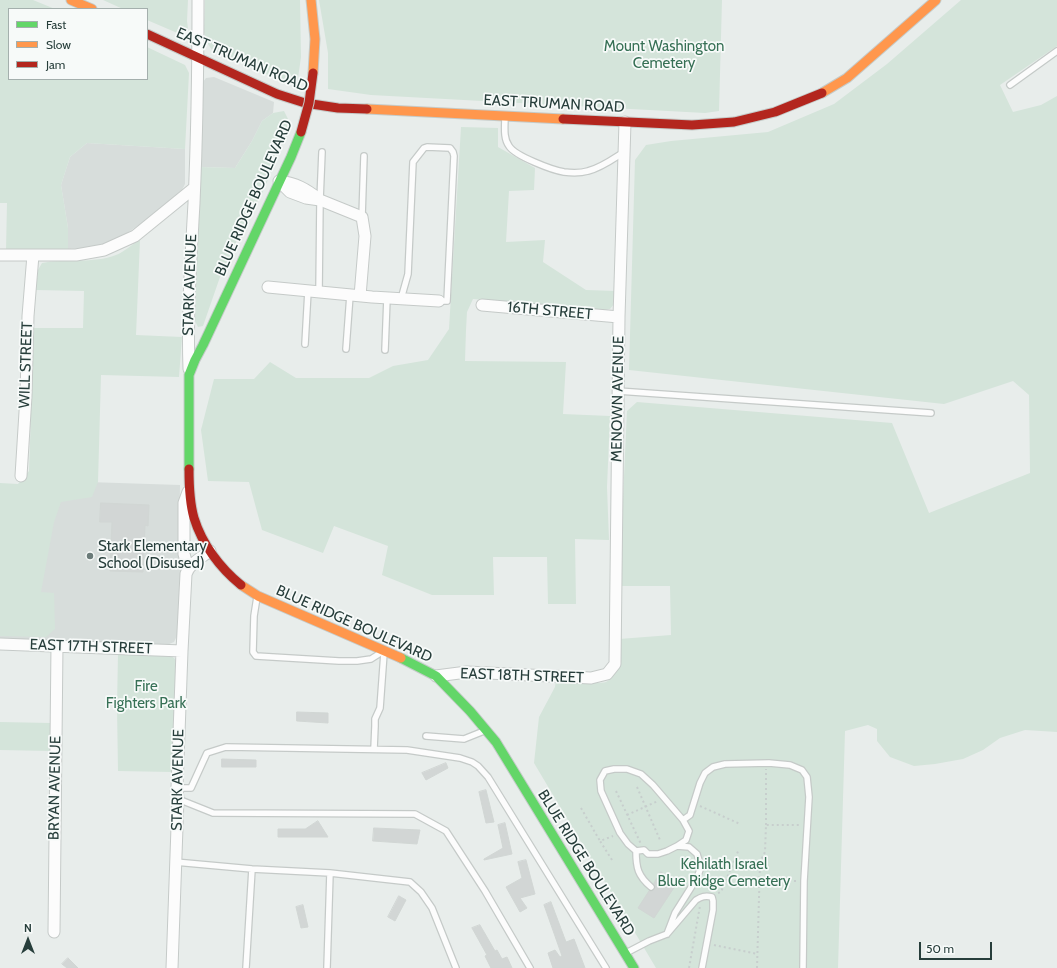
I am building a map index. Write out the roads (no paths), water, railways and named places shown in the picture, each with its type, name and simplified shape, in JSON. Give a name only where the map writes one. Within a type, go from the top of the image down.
[{"type":"main road","points":[[71,0],[90,8]]},
{"type":"main road","name":"BLUE RIDGE BOULEVARD","points":[[189,375],[194,360],[301,132],[309,103],[313,73],[314,39],[311,0]]},
{"type":"main road","name":"EAST TRUMAN ROAD","points":[[148,34],[277,94],[305,104],[338,108],[692,125],[734,122],[775,112],[819,94],[847,78],[936,0]]},
{"type":"main road","name":"STARK AVENUE","points":[[189,375],[189,486]]},
{"type":"main road","name":"BLUE RIDGE BOULEVARD","points":[[189,486],[194,518],[202,539],[210,552],[229,575],[246,589],[258,596],[384,650],[436,676],[470,710],[496,742],[634,968]]},
{"type":"street","name":"STARK AVENUE","points":[[189,375],[188,334],[198,58],[198,0]]},
{"type":"street","name":"MENOWN AVENUE","points":[[607,674],[614,664],[619,317],[625,122]]},
{"type":"street","points":[[279,181],[290,192],[306,198],[320,200],[362,217],[365,236],[355,295]]},
{"type":"street","points":[[0,255],[76,255],[104,250],[135,236],[194,188]]},
{"type":"street","name":"WILL STREET","points":[[21,476],[26,396],[28,316],[33,256]]},
{"type":"street","points":[[268,287],[313,292],[439,301]]},
{"type":"street","name":"16TH STREET","points":[[482,306],[619,317]]},
{"type":"street","name":"STARK AVENUE","points":[[172,968],[182,651],[186,574],[188,568],[184,554],[184,503],[189,486]]},
{"type":"street","points":[[188,568],[210,552]]},
{"type":"street","name":"EAST 17TH STREET","points":[[0,644],[182,651]]},
{"type":"street","name":"BRYAN AVENUE","points":[[54,932],[57,645]]},
{"type":"street","name":"EAST 18TH STREET","points":[[436,676],[466,672],[590,678],[607,674]]},
{"type":"lane","points":[[1010,85],[1057,51]]},
{"type":"lane","points":[[505,116],[506,140],[512,151],[534,162],[563,172],[572,173],[589,171],[598,168],[624,152]]},
{"type":"lane","points":[[401,299],[408,274],[413,162],[424,148],[450,148],[454,156],[447,301],[439,301]]},
{"type":"lane","points":[[305,344],[313,292],[322,152]]},
{"type":"lane","points":[[362,217],[364,156]]},
{"type":"lane","points":[[346,349],[355,295]]},
{"type":"lane","points":[[385,350],[387,298]]},
{"type":"lane","points":[[618,391],[931,413]]},
{"type":"lane","points":[[258,596],[254,616],[253,652],[256,656],[332,661],[357,661],[371,659],[384,650]]},
{"type":"lane","points":[[374,749],[375,719],[380,708],[384,650]]},
{"type":"lane","points":[[426,736],[464,739],[486,730]]},
{"type":"lane","points":[[177,794],[191,788],[207,753],[226,747],[407,750],[460,758],[472,762],[488,777],[606,968]]},
{"type":"lane","points":[[683,820],[690,815],[700,783],[705,773],[713,767],[725,764],[769,763],[790,765],[802,770],[807,777],[809,797],[804,881],[803,968]]},
{"type":"lane","points":[[636,851],[644,850],[648,854],[658,854],[667,851],[686,840],[689,831],[683,820],[642,774],[628,768],[614,768],[605,771],[600,780],[601,791],[620,833],[628,844],[636,851],[637,869],[640,876],[651,887]]},
{"type":"lane","points":[[177,794],[213,813],[415,814],[446,831],[485,891],[530,968]]},
{"type":"lane","points":[[667,934],[675,913],[697,878],[701,867],[697,854],[689,846],[677,846]]},
{"type":"lane","points":[[176,862],[330,873],[410,882],[421,892],[432,908],[456,968]]},
{"type":"lane","points":[[246,968],[252,868]]},
{"type":"lane","points":[[326,968],[330,873]]},
{"type":"lane","points":[[625,953],[667,934],[696,900],[707,895],[712,897],[713,910],[708,944],[702,968]]},
{"type":"place","name":"Stark Elementary School (Disused)","points":[[90,556]]},
{"type":"park label","name":"Mount Washington Cemetery","points":[[664,56]]},
{"type":"park label","name":"Fire Fighters Park","points":[[146,696]]},
{"type":"park label","name":"Kehilath Israel Blue Ridge Cemetery","points":[[724,874]]}]
